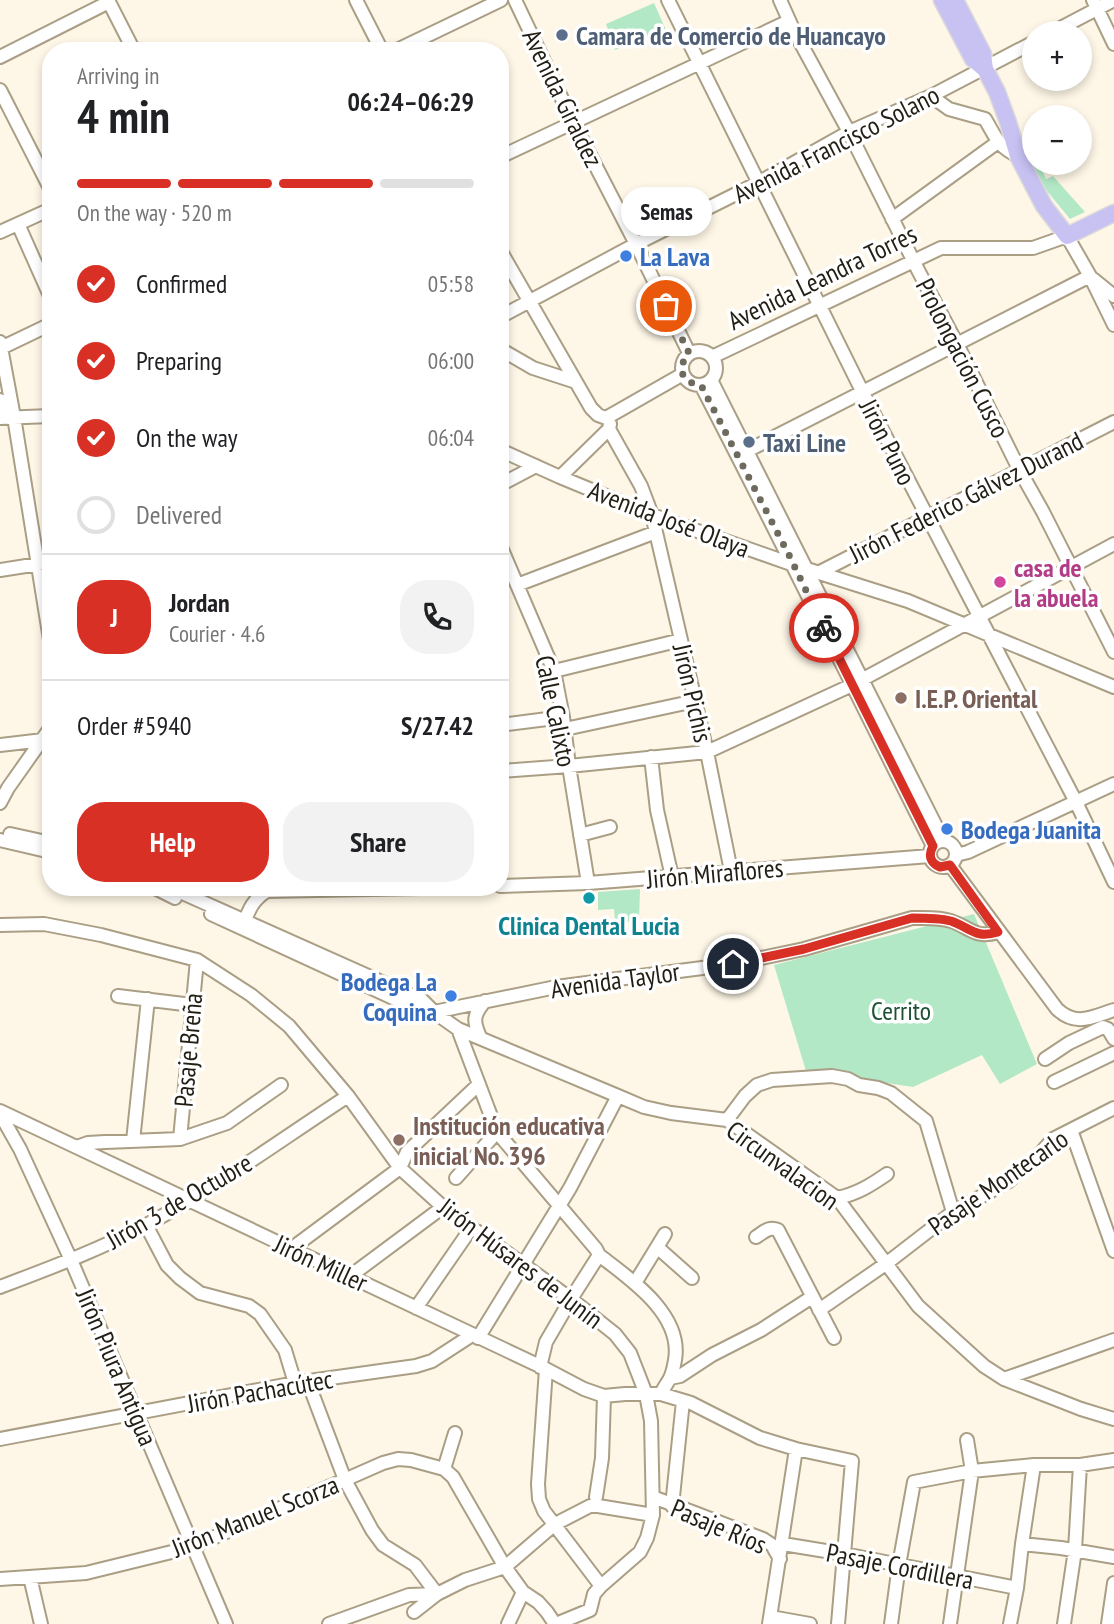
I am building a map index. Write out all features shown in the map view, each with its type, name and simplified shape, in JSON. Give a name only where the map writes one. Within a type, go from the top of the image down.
[{"type":"main road","points":[[942,0],[973,59],[985,69]]},
{"type":"main road","points":[[955,0],[983,54],[985,69],[997,92],[1018,156],[1044,206],[1067,236]]},
{"type":"main road","name":"Avenida Leandra Torres","points":[[1067,236],[1114,213]]},
{"type":"street","points":[[356,0],[377,42]]},
{"type":"street","points":[[414,42],[501,0]]},
{"type":"street","name":"Avenida Giraldez","points":[[515,0],[687,350]]},
{"type":"street","name":"Jirón Puno","points":[[667,0],[863,393],[1076,802],[1109,860],[1114,883]]},
{"type":"street","name":"Prolongación Cusco","points":[[780,0],[1114,652]]},
{"type":"street","points":[[1069,21],[1095,4],[1114,0]]},
{"type":"street","points":[[0,57],[108,1],[129,42]]},
{"type":"street","points":[[1095,4],[1114,44]]},
{"type":"street","points":[[509,153],[789,21]]},
{"type":"street","name":"Avenida Francisco Solano","points":[[509,312],[636,244],[758,183],[849,132],[931,96],[1022,49]]},
{"type":"street","points":[[0,90],[42,172]]},
{"type":"street","points":[[931,96],[948,109],[985,120],[1006,151],[1018,156]]},
{"type":"street","points":[[892,219],[998,142]]},
{"type":"street","points":[[0,232],[42,213]]},
{"type":"street","points":[[18,224],[42,278]]},
{"type":"street","points":[[1067,236],[1114,326]]},
{"type":"street","name":"Avenida Leandra Torres","points":[[712,357],[941,248],[1028,248],[1067,236]]},
{"type":"street","points":[[509,265],[591,408],[608,423]]},
{"type":"street","points":[[1090,276],[1114,296]]},
{"type":"street","points":[[742,453],[1090,276]]},
{"type":"street","points":[[42,328],[1,345],[7,418],[42,597]]},
{"type":"street","points":[[687,350],[701,351],[712,357],[716,370],[706,382],[690,383],[683,374],[682,364],[687,350]]},
{"type":"street","points":[[509,354],[533,368],[576,382]]},
{"type":"street","points":[[560,477],[608,423],[683,374]]},
{"type":"street","points":[[706,382],[799,566],[935,847],[932,861],[936,866],[942,867],[968,852],[1114,784]]},
{"type":"street","points":[[0,400],[7,418]]},
{"type":"street","points":[[7,418],[42,416]]},
{"type":"street","name":"Jirón Federico Gálvez Durand","points":[[818,573],[1114,422]]},
{"type":"street","name":"Jirón Pichis","points":[[608,423],[641,486],[652,515],[732,871]]},
{"type":"street","name":"Avenida José Olaya","points":[[509,454],[652,515],[818,573],[908,601],[1114,687]]},
{"type":"street","points":[[509,480],[536,466]]},
{"type":"street","points":[[517,585],[656,532]]},
{"type":"street","points":[[509,770],[707,752],[856,682],[1114,544]]},
{"type":"street","points":[[0,569],[42,563]]},
{"type":"street","name":"Calle Calixto","points":[[509,566],[554,671],[588,883]]},
{"type":"street","points":[[554,671],[681,640]]},
{"type":"street","points":[[509,725],[564,723],[695,701]]},
{"type":"street","points":[[0,745],[42,740]]},
{"type":"street","points":[[0,803],[8,788],[42,745]]},
{"type":"street","points":[[651,757],[657,810],[672,877]]},
{"type":"street","points":[[580,835],[610,827]]},
{"type":"street","points":[[0,833],[42,841]]},
{"type":"street","points":[[0,840],[42,850]]},
{"type":"street","points":[[935,847],[953,845],[953,860],[998,932],[1063,1016],[1082,1020],[1114,1010]]},
{"type":"street","name":"Jirón Miraflores","points":[[509,886],[672,877],[935,847]]},
{"type":"street","name":"Circunvalacion","points":[[175,896],[422,1000],[458,1028],[644,1107],[727,1121],[837,1198],[918,1306],[975,1358],[1004,1378],[1081,1409],[1114,1419]]},
{"type":"street","name":"Circunvalacion","points":[[187,896],[243,924]]},
{"type":"street","points":[[243,924],[258,896]]},
{"type":"street","name":"Avenida Taylor","points":[[435,1012],[556,987],[733,964],[804,949],[912,918],[951,921],[980,934],[998,932]]},
{"type":"street","name":"Jirón Húsares de Junín","points":[[0,925],[44,924],[101,935],[197,960],[251,995],[289,1026],[348,1096],[400,1168],[443,1207],[615,1334],[630,1353],[646,1394],[651,1421],[653,1515],[647,1538],[639,1552],[594,1594],[590,1610],[555,1624]]},
{"type":"street","name":"Pasaje Breña","points":[[180,1139],[197,960]]},
{"type":"street","points":[[118,996],[192,1005]]},
{"type":"street","points":[[133,1141],[148,999]]},
{"type":"street","points":[[480,1037],[475,1018],[477,1010],[485,1001]]},
{"type":"street","points":[[1045,1059],[1069,1043],[1103,1027],[1108,1029],[1114,1039]]},
{"type":"street","points":[[458,1028],[497,1132],[599,1255],[642,1289],[664,1316],[676,1340],[670,1378],[661,1394]]},
{"type":"street","points":[[1054,1082],[1114,1053]]},
{"type":"street","points":[[727,1121],[757,1085],[772,1080],[832,1076],[891,1093],[926,1121],[953,1212]]},
{"type":"street","points":[[76,1147],[88,1143],[180,1139],[227,1123],[281,1085]]},
{"type":"street","points":[[291,1249],[400,1168],[407,1152],[478,1085]]},
{"type":"street","name":"Jirón 3 de Octubre","points":[[0,1287],[71,1260],[146,1225],[189,1201],[348,1096]]},
{"type":"street","points":[[475,1336],[559,1206],[618,1096]]},
{"type":"street","name":"Pasaje Montecarlo","points":[[819,1310],[887,1263],[953,1212],[1009,1181],[1039,1155],[1052,1139],[1114,1108]]},
{"type":"street","name":"Jirón Miller","points":[[0,1112],[584,1389],[604,1396],[646,1394]]},
{"type":"street","name":"Jirón Piura Antigua","points":[[0,1112],[71,1260],[226,1624]]},
{"type":"street","points":[[1071,1130],[1114,1251]]},
{"type":"street","points":[[456,1178],[497,1132]]},
{"type":"street","points":[[837,1198],[862,1190],[887,1174]]},
{"type":"street","points":[[349,1276],[443,1207]]},
{"type":"street","points":[[146,1225],[167,1265],[180,1278],[200,1293],[250,1306],[260,1314],[285,1350],[367,1522],[383,1545],[415,1565],[437,1594]]},
{"type":"street","points":[[416,1308],[472,1227]]},
{"type":"street","points":[[756,1237],[768,1229],[778,1230],[834,1338]]},
{"type":"street","points":[[635,1283],[665,1234]]},
{"type":"street","points":[[657,1247],[692,1278]]},
{"type":"street","points":[[599,1255],[546,1342],[538,1484],[539,1499],[544,1511],[601,1586]]},
{"type":"street","points":[[670,1378],[680,1376],[712,1355],[761,1330],[812,1297]]},
{"type":"street","name":"Jirón Pachacútec","points":[[0,1439],[301,1383],[416,1366],[432,1361],[475,1336]]},
{"type":"street","points":[[1004,1378],[1114,1340]]},
{"type":"street","points":[[646,1394],[661,1394],[691,1403],[760,1438],[852,1461],[838,1624]]},
{"type":"street","points":[[596,1497],[602,1458],[604,1396]]},
{"type":"street","points":[[672,1506],[683,1401]]},
{"type":"street","points":[[455,1433],[444,1469],[453,1477],[505,1567],[523,1592],[538,1602],[555,1624]]},
{"type":"street","points":[[950,1624],[972,1471],[967,1440]]},
{"type":"street","points":[[796,1449],[770,1620],[810,1624]]},
{"type":"street","name":"Jirón Manuel Scorza","points":[[0,1580],[86,1573],[192,1547],[383,1463],[398,1459],[444,1469]]},
{"type":"street","points":[[891,1624],[914,1482],[972,1471],[1034,1465],[1080,1465],[1114,1460]]},
{"type":"street","points":[[1010,1624],[1034,1465]]},
{"type":"street","points":[[1064,1624],[1075,1550],[1080,1465]]},
{"type":"street","name":"Pasaje Ríos","points":[[653,1497],[763,1539],[772,1545],[780,1559]]},
{"type":"street","points":[[415,1618],[437,1594],[465,1580],[505,1567],[555,1524],[590,1506],[653,1515]]},
{"type":"street","name":"Pasaje Cordillera","points":[[783,1544],[1017,1588]]},
{"type":"street","points":[[1021,1544],[1114,1557]]},
{"type":"street","points":[[30,1577],[41,1624]]},
{"type":"street","points":[[1108,1624],[1114,1583]]},
{"type":"street","points":[[508,1624],[523,1592]]},
{"type":"street","points":[[336,1623],[409,1595],[437,1594]]},
{"type":"street","points":[[409,1595],[415,1618]]},
{"type":"green space","points":[[654,3],[666,30],[615,50],[606,24]]},
{"type":"green space","points":[[1036,175],[1044,175],[1046,179],[1053,176],[1085,212],[1070,219]]},
{"type":"green space","points":[[640,889],[639,921],[615,923],[614,909],[598,910],[598,892]]},
{"type":"green space","name":"Cerrito","points":[[974,914],[1037,1064],[1000,1084],[982,1055],[913,1087],[806,1071],[774,965]]},
{"type":"way so far","points":[[666,306],[689,353],[682,364],[683,374],[690,383],[701,385],[824,628]]},
{"type":"place","name":"Camara de Comercio de Huancayo","points":[[562,35]]},
{"type":"place","name":"La Lava","points":[[626,256]]},
{"type":"place","name":"Semas","points":[[666,306]]},
{"type":"place","name":"Taxi Line","points":[[749,442]]},
{"type":"place","name":"casa de la abuela","points":[[1000,582]]},
{"type":"place","name":"I.E.P. Oriental","points":[[901,698]]},
{"type":"place","name":"Bodega Juanita","points":[[947,829]]},
{"type":"place","name":"Clinica Dental Lucia","points":[[589,898]]},
{"type":"place","name":"Bodega La Coquina","points":[[451,996]]},
{"type":"place","name":"Institución educativa inicial No. 396","points":[[399,1140]]},
{"type":"route","points":[[733,964],[804,949],[912,918],[951,921],[980,934],[998,932],[950,865],[940,867],[932,861],[930,854],[933,846],[824,628]]}]
